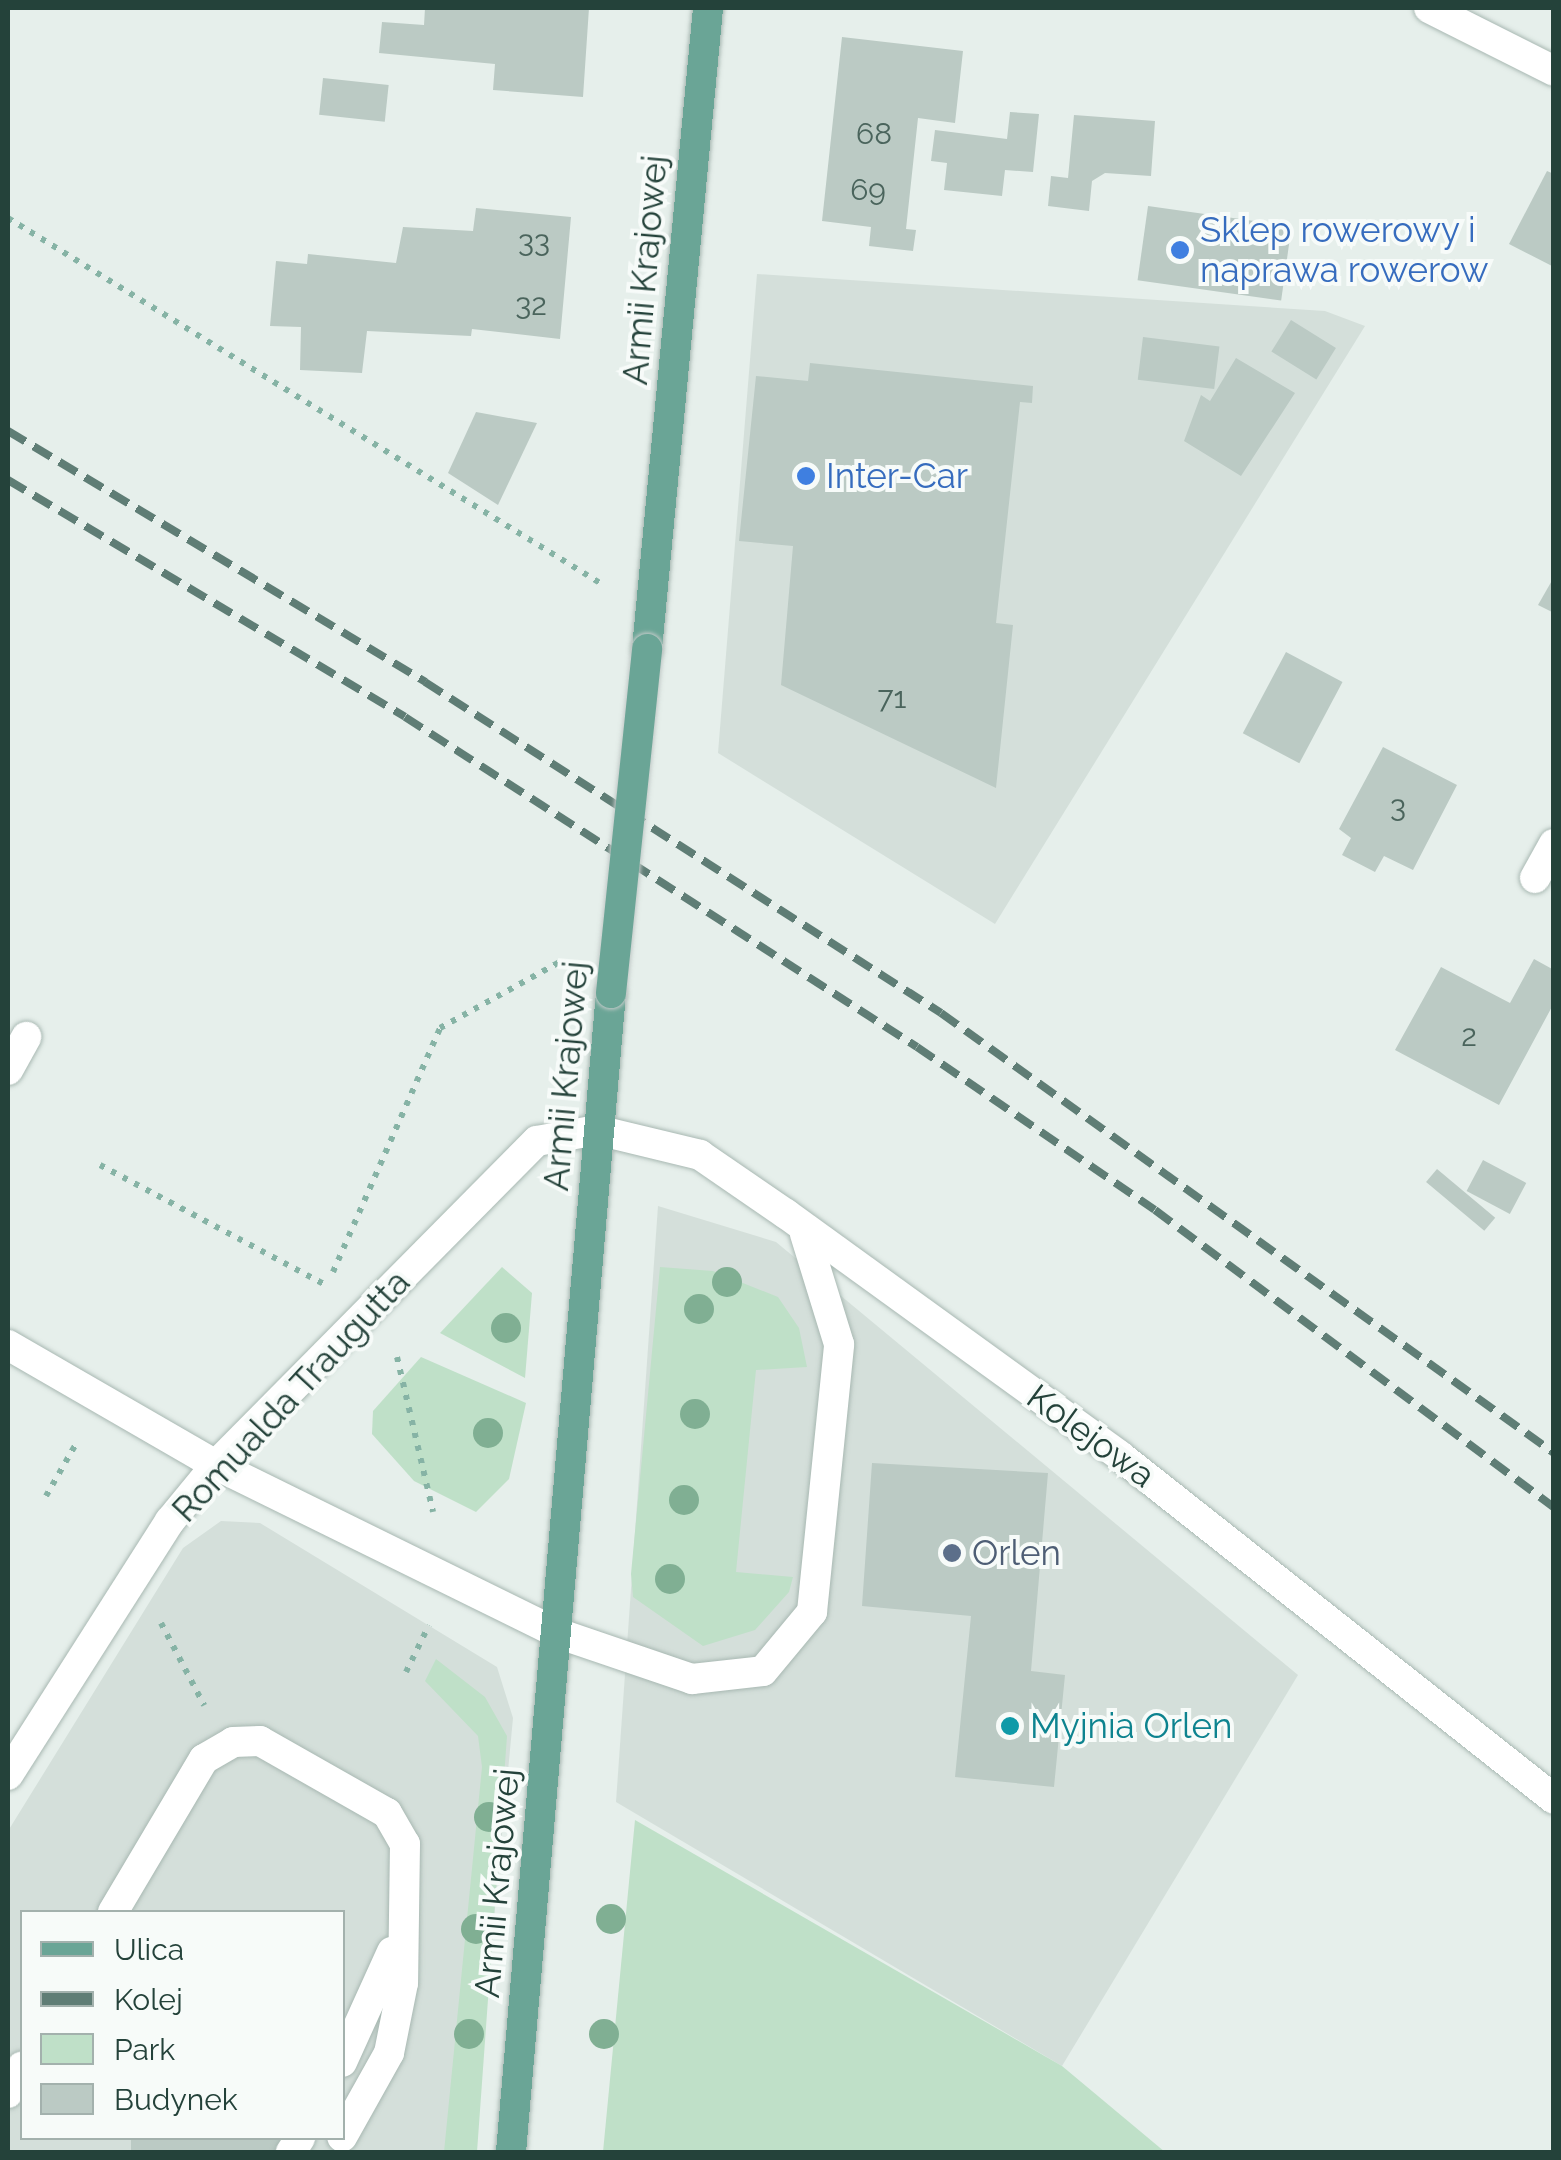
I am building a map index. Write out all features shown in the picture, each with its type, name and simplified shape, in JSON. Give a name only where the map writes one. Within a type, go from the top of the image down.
[{"type":"main road","name":"Armii Krajowej","points":[[511,2152],[597,1130],[708,8]]},
{"type":"street","points":[[1429,8],[1554,71]]},
{"type":"street","points":[[1535,878],[1554,844]]},
{"type":"street","points":[[8,1070],[26,1037]]},
{"type":"street","name":"Kolejowa","points":[[597,1130],[700,1155],[1120,1456],[1554,1799]]},
{"type":"street","name":"Romualda Traugutta","points":[[8,1775],[216,1465],[537,1141],[597,1130]]},
{"type":"street","points":[[8,1345],[216,1465],[557,1632],[692,1679],[763,1671],[812,1612],[839,1344],[802,1228]]},
{"type":"street","points":[[115,1910],[204,1758],[224,1746],[260,1741],[386,1813],[406,1844],[406,1910],[389,2053],[345,2132]]},
{"type":"street","points":[[345,2057],[377,2002],[406,1910]]},
{"type":"street","points":[[8,2093],[20,2071]]},
{"type":"path","points":[[8,218],[600,578],[599,594]]},
{"type":"path","points":[[323,1295],[440,1028],[469,1004],[564,959]]},
{"type":"path","points":[[100,1165],[327,1286]]},
{"type":"path","points":[[397,1357],[433,1512]]},
{"type":"path","points":[[164,1625],[224,1746]]},
{"type":"shaded area","points":[[757,274],[1325,311],[1365,326],[995,924],[718,753]]},
{"type":"shaded area","points":[[658,1206],[776,1242],[1298,1675],[1062,2066],[616,1802]]},
{"type":"shaded area","points":[[221,1521],[260,1523],[497,1667],[513,1718],[472,2152],[8,2152],[8,1831],[183,1548]]},
{"type":"green space","points":[[502,1267],[532,1293],[525,1378],[440,1333]]},
{"type":"green space","points":[[660,1267],[713,1271],[778,1297],[799,1328],[807,1367],[756,1370],[736,1572],[793,1577],[789,1592],[755,1630],[703,1646],[633,1597],[631,1574]]},
{"type":"green space","points":[[421,1357],[526,1403],[509,1479],[476,1512],[414,1481],[372,1434],[373,1411]]},
{"type":"green space","points":[[436,1659],[485,1697],[507,1736],[477,2152],[444,2152],[482,1767],[478,1736],[425,1681]]},
{"type":"green space","points":[[635,1820],[1062,2066],[1165,2152],[603,2152]]},
{"type":"building","points":[[425,8],[589,8],[583,97],[493,90],[495,64],[379,53],[382,22],[424,25]]},
{"type":"building","points":[[842,37],[963,51],[955,123],[918,118],[906,229],[916,230],[913,251],[869,246],[871,227],[822,221]]},
{"type":"building","points":[[323,78],[389,85],[385,122],[319,115]]},
{"type":"building","points":[[1010,112],[1039,114],[1033,172],[1005,170],[1002,196],[944,190],[947,163],[931,161],[935,130],[1007,139]]},
{"type":"building","points":[[1074,115],[1155,121],[1151,176],[1105,173],[1092,181],[1089,211],[1048,206],[1051,176],[1068,178]]},
{"type":"building","points":[[1547,171],[1554,174],[1554,267],[1509,244]]},
{"type":"building","points":[[1148,206],[1292,226],[1281,300],[1138,280]]},
{"type":"building","points":[[476,208],[571,217],[560,339],[472,329],[471,336],[367,331],[362,373],[300,370],[301,327],[270,326],[276,261],[307,264],[308,254],[396,263],[403,227],[473,231]]},
{"type":"building","points":[[1291,320],[1336,348],[1316,379],[1271,351]]},
{"type":"building","points":[[1143,337],[1219,346],[1214,389],[1138,380]]},
{"type":"building","points":[[1236,358],[1295,393],[1241,476],[1184,441],[1201,395],[1210,401]]},
{"type":"building","points":[[810,363],[1033,386],[1032,403],[1020,402],[996,623],[1013,625],[996,788],[781,685],[793,546],[739,541],[756,376],[808,381]]},
{"type":"building","points":[[476,412],[537,423],[498,505],[448,473]]},
{"type":"building","points":[[1554,577],[1554,613],[1538,605]]},
{"type":"building","points":[[1286,652],[1343,682],[1299,763],[1243,733]]},
{"type":"building","points":[[1383,747],[1457,785],[1413,870],[1384,856],[1375,872],[1342,855],[1351,838],[1339,829]]},
{"type":"building","points":[[1534,959],[1554,970],[1554,1003],[1499,1105],[1395,1050],[1441,967],[1510,1003]]},
{"type":"building","points":[[1483,1160],[1526,1183],[1510,1214],[1467,1191]]},
{"type":"building","points":[[1437,1169],[1495,1218],[1484,1231],[1426,1182]]},
{"type":"building","points":[[872,1463],[1048,1473],[1031,1671],[1065,1675],[1054,1787],[955,1777],[971,1616],[862,1606]]},
{"type":"building","points":[[131,2140],[281,2140],[281,2152],[131,2152]]},
{"type":"railway","points":[[8,431],[425,682],[941,1013],[1554,1453]]},
{"type":"railway","points":[[8,480],[405,717],[917,1047],[1155,1210],[1554,1507]]},
{"type":"place","name":"Sklep rowerowy i naprawa rowerow","points":[[1180,250]]},
{"type":"place","name":"Inter-Car","points":[[806,476]]},
{"type":"place","name":"Orlen","points":[[952,1553]]},
{"type":"place","name":"Myjnia Orlen","points":[[1010,1726]]}]
